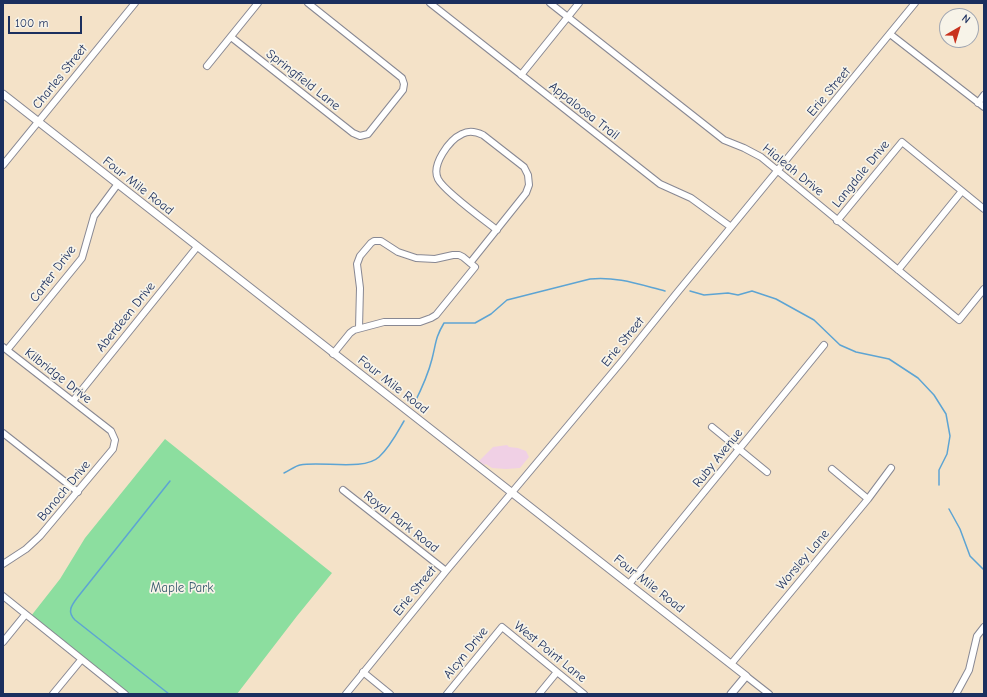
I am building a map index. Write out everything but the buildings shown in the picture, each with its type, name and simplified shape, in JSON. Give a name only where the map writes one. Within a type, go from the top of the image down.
[{"type":"main road","name":"Four Mile Road","points":[[3,94],[117,185],[746,676]]},
{"type":"main road","points":[[731,694],[746,676]]},
{"type":"street","name":"Charles Street","points":[[3,165],[135,3]]},
{"type":"street","points":[[207,66],[258,3]]},
{"type":"street","points":[[308,3],[400,75],[408,84],[371,131],[362,135],[363,142]]},
{"type":"street","name":"Appaloosa Trail","points":[[430,3],[660,184],[691,198],[731,227]]},
{"type":"street","name":"Hialeah Drive","points":[[550,3],[724,140],[752,151],[761,157],[959,320],[984,289]]},
{"type":"street","points":[[520,75],[579,3]]},
{"type":"street","name":"Erie Street","points":[[346,694],[915,3]]},
{"type":"street","points":[[890,34],[984,108]]},
{"type":"street","name":"Springfield Lane","points":[[231,37],[353,133],[362,135]]},
{"type":"street","points":[[978,103],[984,95]]},
{"type":"street","points":[[470,263],[497,230],[526,193],[529,185],[528,175],[524,167],[483,135],[473,132],[462,134],[455,139],[438,160],[436,176],[443,186],[497,230]]},
{"type":"street","name":"Langdale Drive","points":[[837,221],[902,142],[962,191]]},
{"type":"street","name":"Carter Drive","points":[[5,349],[82,258],[94,216],[117,185]]},
{"type":"street","points":[[898,270],[962,191],[984,209]]},
{"type":"street","points":[[333,354],[350,333],[359,328],[384,322],[420,322],[436,315],[475,267],[459,255],[434,259],[416,258],[398,252],[378,241],[371,243],[356,264],[360,288],[359,328]]},
{"type":"street","name":"Aberdeen Drive","points":[[73,401],[197,247]]},
{"type":"street","name":"Ruby Avenue","points":[[629,584],[824,345]]},
{"type":"street","name":"Kilbridge Drive","points":[[5,349],[100,423]]},
{"type":"street","name":"Banoch Drive","points":[[3,564],[26,549],[40,536],[113,449],[115,437],[113,433],[100,423]]},
{"type":"street","points":[[712,427],[768,472]]},
{"type":"street","points":[[3,433],[78,492]]},
{"type":"street","name":"Worsley Lane","points":[[731,664],[868,499],[891,468]]},
{"type":"street","points":[[832,469],[868,499]]},
{"type":"street","name":"Royal Park Road","points":[[343,490],[446,571]]},
{"type":"street","points":[[3,596],[124,694]]},
{"type":"street","points":[[3,642],[25,614]]},
{"type":"street","name":"West Point Lane","points":[[502,627],[584,694]]},
{"type":"street","name":"Alcyn Drive","points":[[447,694],[502,627]]},
{"type":"street","points":[[956,694],[969,670],[977,636],[984,627]]},
{"type":"street","points":[[53,694],[81,660]]},
{"type":"street","points":[[364,672],[390,694]]},
{"type":"street","points":[[539,694],[557,672]]},
{"type":"street","name":"Four Mile Road","points":[[746,676],[769,694]]},
{"type":"shaded area","points":[[507,445],[509,447],[526,451],[529,457],[520,468],[492,468],[479,461],[493,447]]},
{"type":"green space","name":"Maple Park","points":[[165,439],[332,573],[237,694],[129,694],[31,616],[60,579],[85,538]]},
{"type":"waterway","points":[[414,404],[422,388],[437,337],[444,323],[475,323],[491,314],[507,300],[590,279],[600,278],[619,280],[665,291]]},
{"type":"waterway","points":[[690,291],[704,295],[728,293],[738,295],[752,291],[776,299],[814,320],[840,345],[856,352],[889,359],[918,378],[934,395],[946,414],[950,436],[947,454],[939,470],[939,485]]},
{"type":"waterway","points":[[284,473],[300,465],[353,465],[372,461],[379,457],[387,449],[404,421]]},
{"type":"waterway","points":[[169,694],[75,620],[71,614],[71,609],[77,598],[170,481]]},
{"type":"waterway","points":[[949,509],[960,529],[970,556],[984,570]]}]
